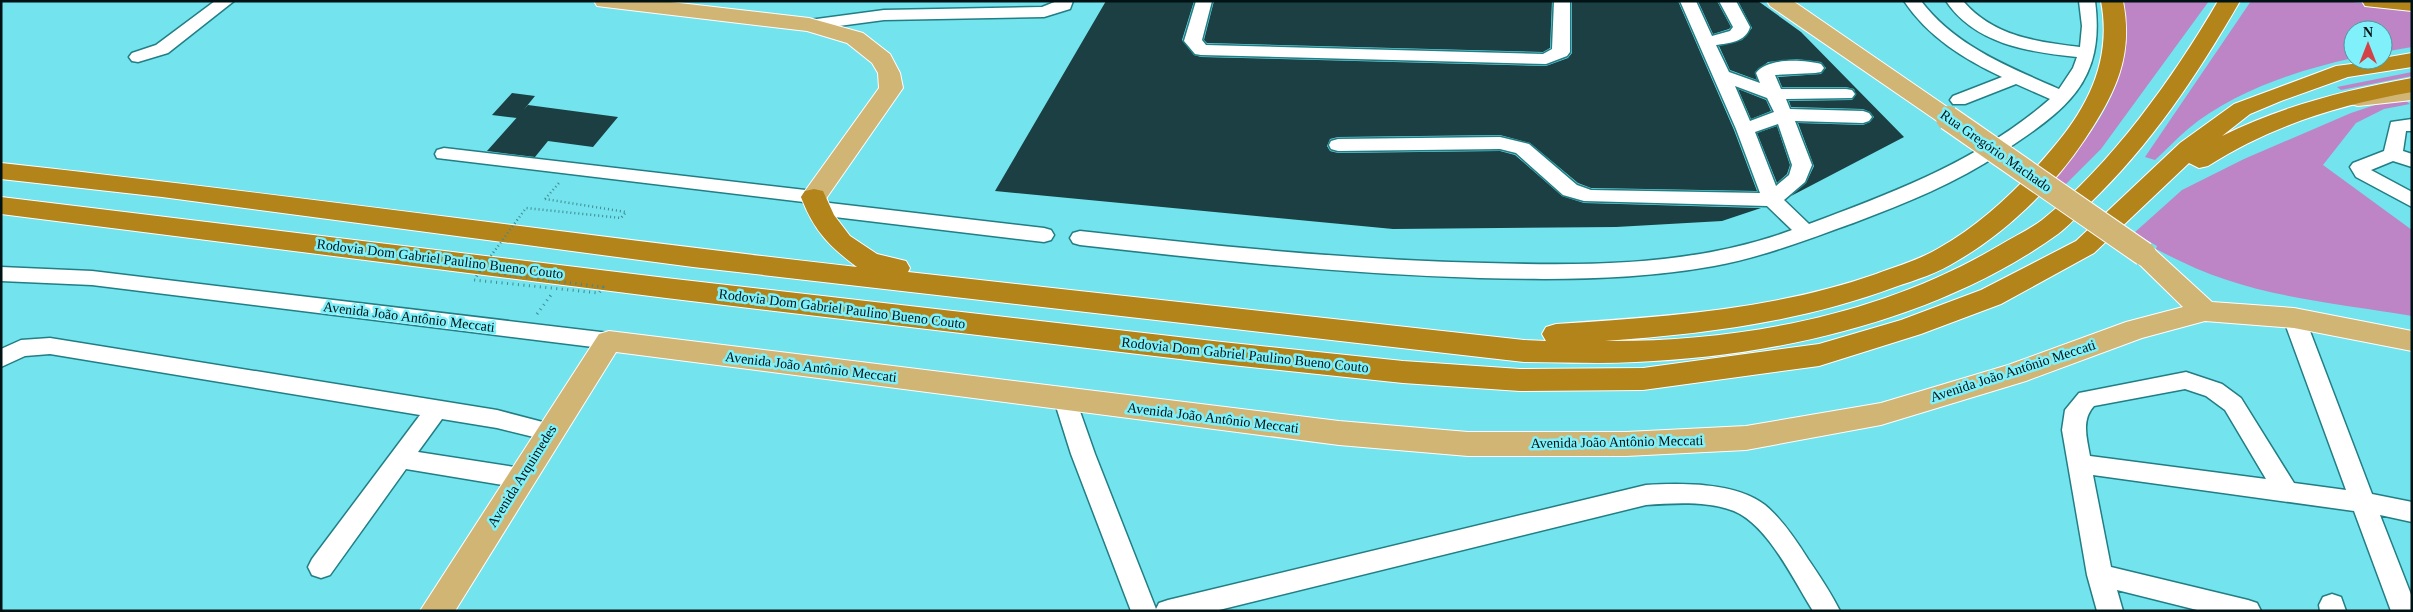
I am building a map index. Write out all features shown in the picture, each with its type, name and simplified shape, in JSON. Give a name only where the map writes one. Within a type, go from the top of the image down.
[{"type":"highway","points":[[1415,337],[1531,336],[1652,328],[1731,320],[1794,308],[1873,286],[1944,257],[2005,214],[2051,168],[2082,126],[2107,82],[2115,59],[2117,19],[2112,1]]},
{"type":"highway","points":[[1,171],[162,189],[693,258],[1291,326],[1415,337],[1524,351],[1635,352],[1724,345],[1805,330],[1888,308],[1972,274],[2050,227],[2110,170],[2196,58],[2230,1]]},
{"type":"highway","points":[[2372,1],[2412,5]]},
{"type":"highway","name":"Rodovia Dom Gabriel Paulino Bueno Couto","points":[[1,205],[1069,336],[1403,372],[1520,380],[1643,379],[1819,355],[1911,327],[1991,297],[2085,247],[2189,148],[2242,109],[2344,71],[2412,60]]},
{"type":"highway","points":[[2133,203],[2217,147],[2247,132],[2332,102],[2412,85]]},
{"type":"highway","points":[[1,159],[162,189]]},
{"type":"highway","points":[[816,202],[822,218],[840,242],[868,262],[1075,302]]},
{"type":"main road","points":[[605,1],[809,24],[855,38],[882,59],[889,73],[891,88],[816,202]]},
{"type":"main road","name":"Rua Gregório Machado","points":[[1778,1],[1954,109],[2144,254],[2205,311]]},
{"type":"main road","points":[[2332,102],[2412,94]]},
{"type":"main road","name":"Avenida João Antônio Meccati","points":[[609,341],[1065,400],[1339,433],[1468,444],[1626,444],[1746,438],[1881,414],[2016,373],[2136,329],[2205,311],[2294,318],[2412,340]]},
{"type":"main road","name":"Avenida Arquimedes","points":[[437,611],[609,341]]},
{"type":"street","points":[[138,57],[162,49],[226,1]]},
{"type":"street","points":[[809,24],[884,15],[1044,12],[1064,6],[1065,1]]},
{"type":"street","points":[[1204,1],[1193,41],[1201,50],[1546,58],[1561,52],[1562,1]]},
{"type":"street","points":[[1688,1],[1745,129],[1772,200],[1806,232]]},
{"type":"street","points":[[1707,42],[1735,37],[1742,28],[1742,21],[1727,1]]},
{"type":"street","points":[[1912,1],[1918,11],[1941,33],[1975,55],[2063,98]]},
{"type":"street","points":[[1954,1],[1962,13],[1999,37],[2039,48],[2087,53]]},
{"type":"street","points":[[1080,238],[1297,262],[1459,271],[1544,272],[1610,270],[1681,264],[1747,252],[1910,194],[1988,153],[2048,112],[2063,98],[2079,74],[2087,53],[2091,21],[2087,1]]},
{"type":"street","points":[[1975,55],[1999,37]]},
{"type":"street","points":[[1338,145],[1500,143],[1522,148],[1570,190],[1591,196],[1772,200],[1798,178],[1802,165],[1784,115],[1766,76],[1767,70],[1776,68],[1815,68]]},
{"type":"street","points":[[1722,76],[1774,94],[1846,94]]},
{"type":"street","points":[[1954,109],[2018,77]]},
{"type":"street","points":[[1745,129],[1784,115],[1864,117]]},
{"type":"street","points":[[2393,154],[2398,126],[2412,124]]},
{"type":"street","points":[[444,154],[816,202],[1044,235]]},
{"type":"street","points":[[2412,161],[2393,154],[2360,167],[2363,174],[2412,201]]},
{"type":"street","name":"Avenida João Antônio Meccati","points":[[3,275],[92,278],[609,341]]},
{"type":"street","points":[[2294,318],[2404,611]]},
{"type":"street","points":[[1,359],[21,348],[50,346],[497,419],[550,432]]},
{"type":"street","points":[[2110,611],[2100,575],[2074,430],[2076,410],[2087,398],[2186,380],[2214,390],[2233,404],[2287,493]]},
{"type":"street","points":[[1065,400],[1083,454],[1144,611]]},
{"type":"street","points":[[321,567],[437,409]]},
{"type":"street","points":[[400,459],[521,478]]},
{"type":"street","points":[[2079,464],[2364,502],[2412,512]]},
{"type":"street","points":[[1168,611],[1646,495],[1672,493],[1721,498],[1754,510],[1774,531],[1827,611]]},
{"type":"street","points":[[2100,575],[2248,611]]},
{"type":"path","points":[[494,274],[604,287],[599,293],[474,280],[526,208],[621,218],[626,212],[545,199]]},
{"type":"path","points":[[525,331],[555,288]]},
{"type":"shaded area","points":[[2121,1],[2209,1],[2101,149],[2064,186],[2054,179],[2086,139],[2099,119],[2111,98],[2119,76],[2124,53],[2125,28]]},
{"type":"shaded area","points":[[2251,1],[2345,1],[2412,9],[2412,47],[2393,50],[2393,20],[2343,20],[2343,60],[2288,76],[2245,93],[2205,116],[2155,160],[2145,157]]},
{"type":"shaded area","points":[[2412,72],[2412,76],[2341,90],[2337,87]]},
{"type":"shaded area","points":[[2403,99],[2410,104],[2384,109],[2356,123],[2323,165],[2412,230],[2412,316],[2294,297],[2248,287],[2182,262],[2156,249],[2157,246],[2134,233],[2182,190],[2244,159],[2351,113],[2381,103]]},
{"type":"building","points":[[1106,1],[1194,1],[1182,40],[1194,55],[1201,57],[1546,66],[1568,58],[1572,53],[1572,1],[1678,1],[1734,130],[1757,191],[1591,188],[1578,183],[1530,143],[1500,135],[1338,137],[1330,139],[1327,146],[1330,151],[1338,153],[1500,151],[1515,155],[1562,196],[1584,203],[1761,208],[1722,221],[1616,227],[1393,229],[995,191]]},
{"type":"building","points":[[1214,1],[1552,1],[1550,48],[1543,52],[1207,43],[1204,40]]},
{"type":"building","points":[[1698,1],[1717,1],[1731,27],[1713,34]]},
{"type":"building","points":[[1738,1],[1758,1],[1801,32],[1904,137],[1791,196],[1806,183],[1814,166],[1798,123],[1863,125],[1870,122],[1874,117],[1870,112],[1863,109],[1791,107],[1789,101],[1852,100],[1856,95],[1854,89],[1846,87],[1782,87],[1778,77],[1821,74],[1826,68],[1821,62],[1796,59],[1768,62],[1755,72],[1757,80],[1730,70],[1719,46],[1742,40],[1752,28]]},
{"type":"building","points":[[1738,89],[1766,100],[1771,111],[1751,119]]},
{"type":"building","points":[[512,93],[535,96],[517,118],[492,115]]},
{"type":"building","points":[[528,105],[618,117],[593,147],[548,141],[535,157],[487,151]]},
{"type":"building","points":[[1777,126],[1790,165],[1787,174],[1777,183],[1757,133]]}]
